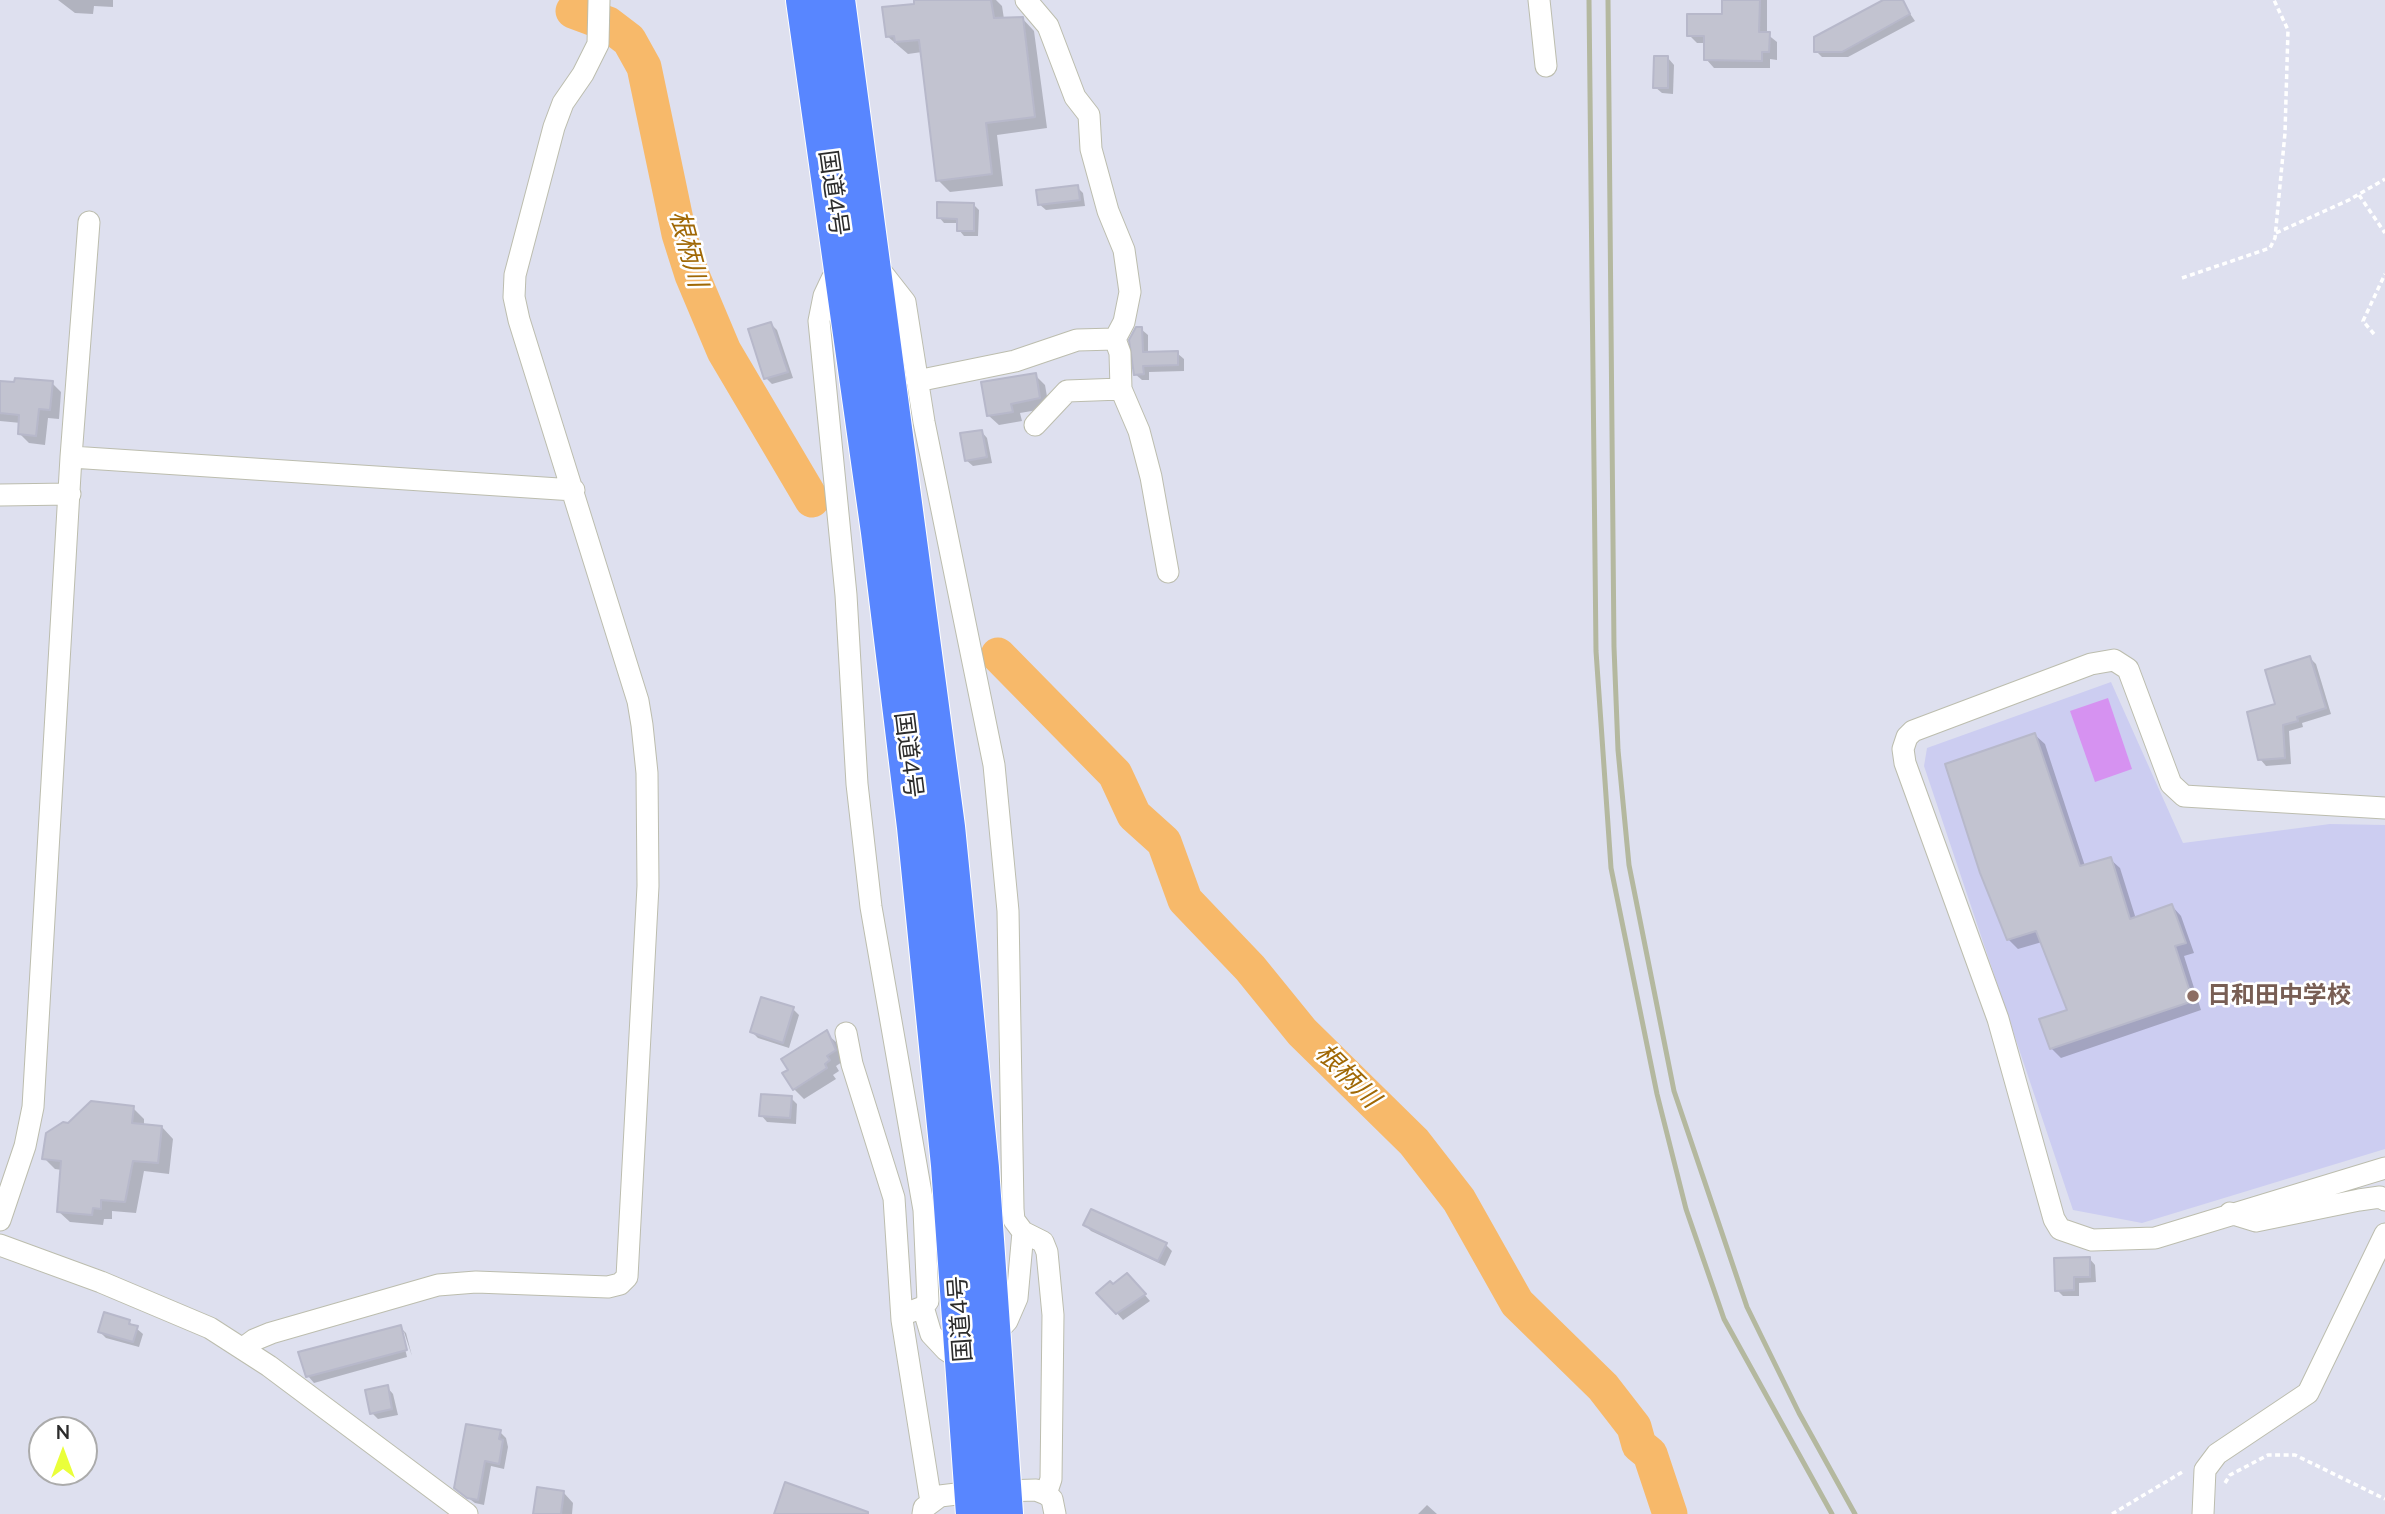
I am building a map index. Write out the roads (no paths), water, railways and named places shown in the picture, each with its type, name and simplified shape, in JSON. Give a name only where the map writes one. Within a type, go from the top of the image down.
[{"type":"highway","name":"国道4号","points":[[805,0],[857,264],[948,841],[980,1168],[992,1337],[988,1503]]},
{"type":"highway","name":"国道4号","points":[[836,0],[857,264],[950,1165],[964,1362],[988,1503]]},
{"type":"street","points":[[243,1348],[271,1333],[438,1285],[476,1282],[608,1287],[620,1284],[627,1277],[648,886],[647,774],[638,701],[519,320],[515,275],[554,127],[563,103],[583,74],[598,44],[599,0]]},
{"type":"street","points":[[1026,0],[1048,26],[1072,90],[1089,115],[1091,149],[1108,211],[1124,250],[1130,292],[1124,322],[1115,339],[1120,353],[1121,389],[1139,431],[1151,477],[1168,572]]},
{"type":"street","points":[[1539,0],[1546,66]]},
{"type":"street","points":[[0,1220],[26,1146],[33,1107],[71,457],[89,222]]},
{"type":"street","points":[[902,1315],[923,1307],[928,1301],[923,1210],[864,856],[846,595],[819,321],[824,296],[832,279],[857,264],[905,302],[917,381],[994,765],[1010,964],[1014,1220],[1023,1232],[1043,1242],[1047,1252],[1053,1315],[1051,1479],[1046,1494]]},
{"type":"street","points":[[917,381],[1015,361],[1077,340],[1115,339]]},
{"type":"street","points":[[1035,425],[1067,390],[1121,389]]},
{"type":"street","points":[[71,457],[574,490]]},
{"type":"street","points":[[0,495],[70,494]]},
{"type":"street","points":[[2385,808],[2185,796],[2171,784],[2128,668],[2114,660],[2091,664],[1913,731],[1907,737],[1903,750],[1905,763],[1998,1018],[2054,1219],[2060,1229],[2092,1240],[2155,1238],[2385,1168]]},
{"type":"street","points":[[846,1033],[852,1064],[894,1198],[902,1315],[927,1508]]},
{"type":"street","points":[[2230,1213],[2256,1221],[2359,1200],[2380,1197],[2385,1200]]},
{"type":"street","points":[[992,1337],[1007,1321],[1017,1298],[1023,1232]]},
{"type":"street","points":[[2203,1514],[2205,1470],[2217,1454],[2305,1397],[2385,1234]]},
{"type":"street","points":[[0,1245],[210,1328],[243,1348],[467,1514]]},
{"type":"street","points":[[923,1307],[931,1334],[946,1350],[964,1362]]},
{"type":"street","points":[[927,1508],[940,1496],[988,1503],[1036,1490],[1052,1499],[1055,1514]]},
{"type":"waterway","name":"根柄川","points":[[573,11],[608,24],[629,40],[644,67],[679,234],[692,275],[724,351],[812,500]]},
{"type":"waterway","name":"根柄川","points":[[998,655],[1115,774],[1134,815],[1164,842],[1185,900],[1250,968],[1302,1032],[1414,1142],[1459,1200],[1517,1303],[1603,1387],[1634,1427],[1639,1445],[1650,1454],[1670,1514]]},
{"type":"railway","points":[[1589,0],[1596,651],[1611,868],[1657,1094],[1686,1209],[1724,1319],[1832,1514]]},
{"type":"railway","points":[[1608,0],[1614,647],[1618,750],[1629,865],[1674,1091],[1747,1307],[1799,1413],[1855,1514]]},
{"type":"place","name":"日和田中学校","points":[[2193,996]]}]
